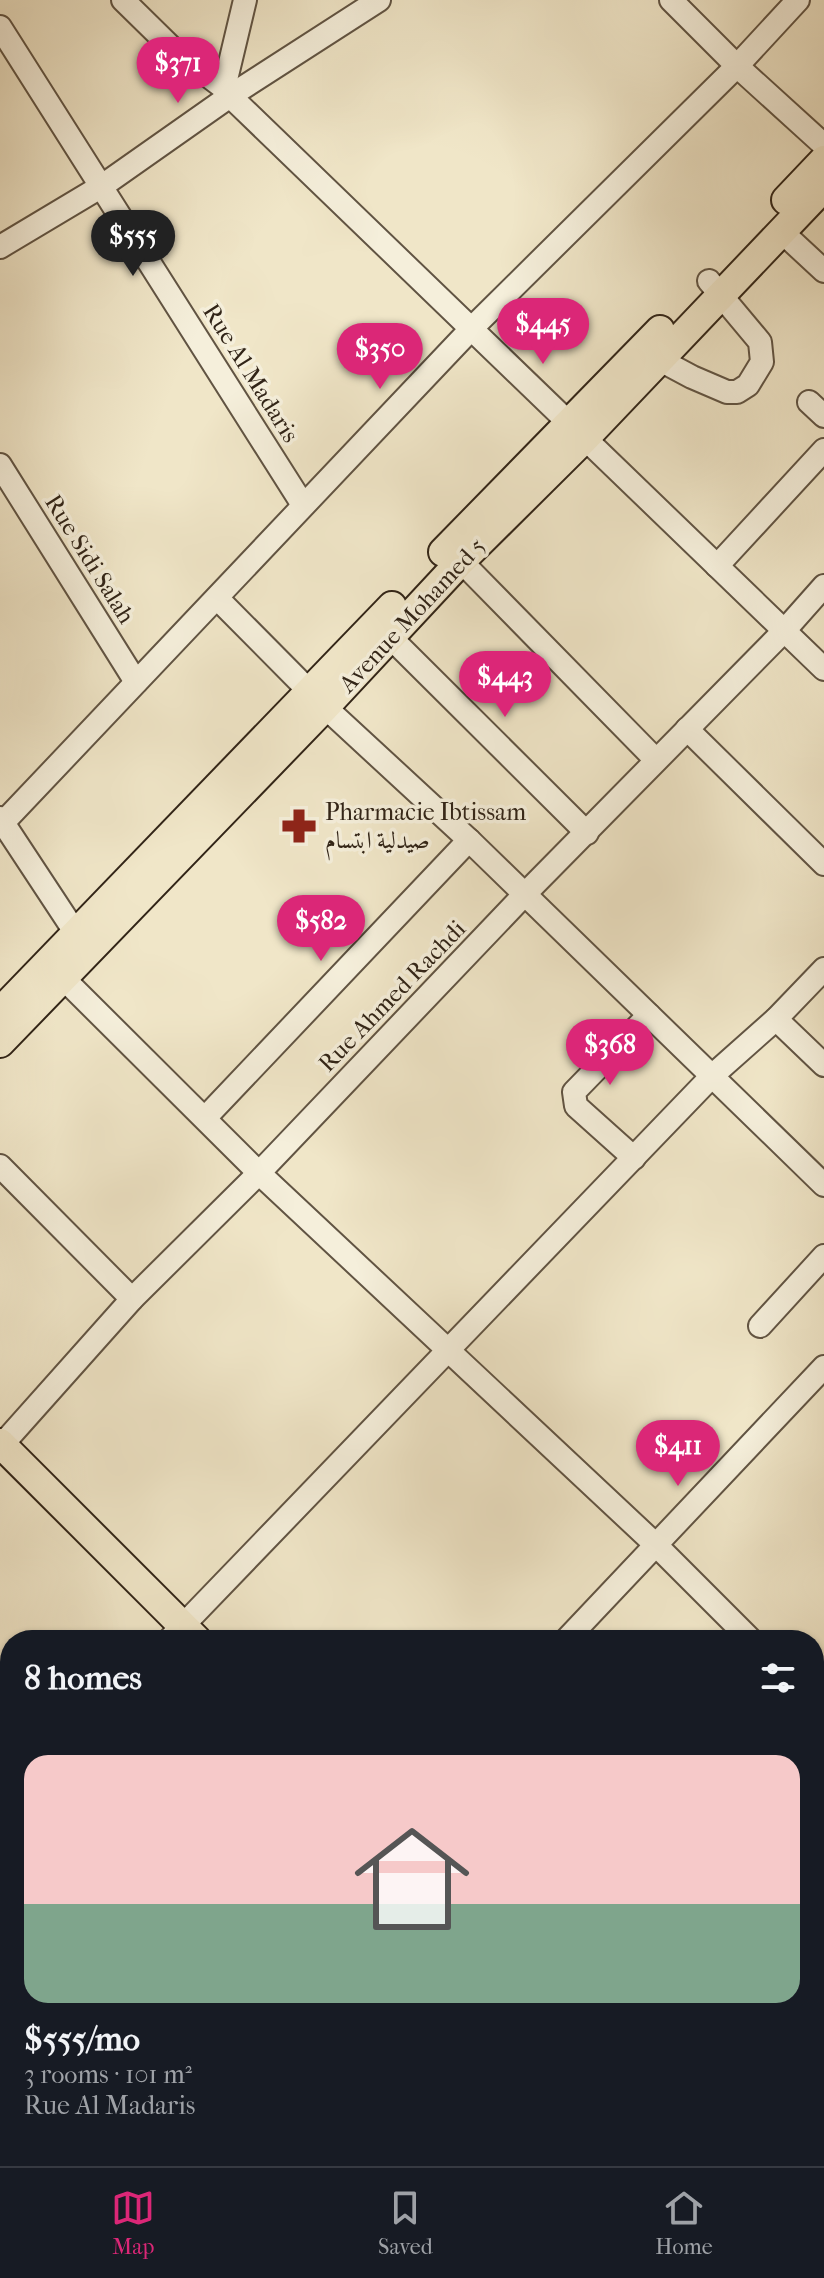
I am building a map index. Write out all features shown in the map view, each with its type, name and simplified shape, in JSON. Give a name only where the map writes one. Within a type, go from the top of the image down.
[{"type":"main road","name":"Avenue Mohamed 5","points":[[0,1043],[55,970],[318,700],[454,554],[715,288],[824,160]]},
{"type":"main road","name":"Avenue Mohamed 5","points":[[715,288],[782,232],[824,187]]},
{"type":"main road","name":"Avenue Mohamed 5","points":[[318,700],[390,637],[454,554]]},
{"type":"main road","name":"Avenue Mohamed 5","points":[[0,1012],[55,970]]},
{"type":"main road","points":[[1,1445],[178,1630]]},
{"type":"street","points":[[123,0],[175,51],[227,92],[824,669]]},
{"type":"street","points":[[227,92],[245,0]]},
{"type":"street","points":[[0,247],[102,186],[227,92],[379,0]]},
{"type":"street","points":[[671,0],[737,66],[824,145]]},
{"type":"street","points":[[82,942],[1,823],[472,328],[737,66],[798,0]]},
{"type":"street","name":"Rue Al Madaris","points":[[0,27],[303,505]]},
{"type":"street","points":[[782,232],[824,271]]},
{"type":"street","points":[[649,354],[727,392],[737,392],[748,385],[762,362],[760,342],[715,288]]},
{"type":"street","points":[[717,566],[824,450]]},
{"type":"street","name":"Rue Sidi Salah","points":[[0,465],[136,682]]},
{"type":"street","points":[[454,554],[656,760]]},
{"type":"street","name":"Rue Ahmed Rachdi","points":[[1,1445],[132,1299],[259,1173],[824,586]]},
{"type":"street","points":[[217,598],[318,700],[469,840],[824,1185]]},
{"type":"street","points":[[390,637],[587,833]]},
{"type":"street","points":[[687,729],[824,864]]},
{"type":"street","points":[[206,1117],[469,840]]},
{"type":"street","points":[[188,1630],[713,1075],[776,1019],[824,969]]},
{"type":"street","points":[[55,970],[259,1173],[656,1545],[741,1630]]},
{"type":"street","points":[[634,1158],[576,1106],[574,1092],[649,1015]]},
{"type":"street","points":[[776,1019],[824,1065]]},
{"type":"street","points":[[0,1166],[132,1299]]},
{"type":"street","points":[[760,1326],[824,1256]]},
{"type":"street","points":[[575,1630],[824,1367]]},
{"type":"place","name":"Pharmacie Ibtissam صيدلية ابتسام","points":[[299,826]]}]
